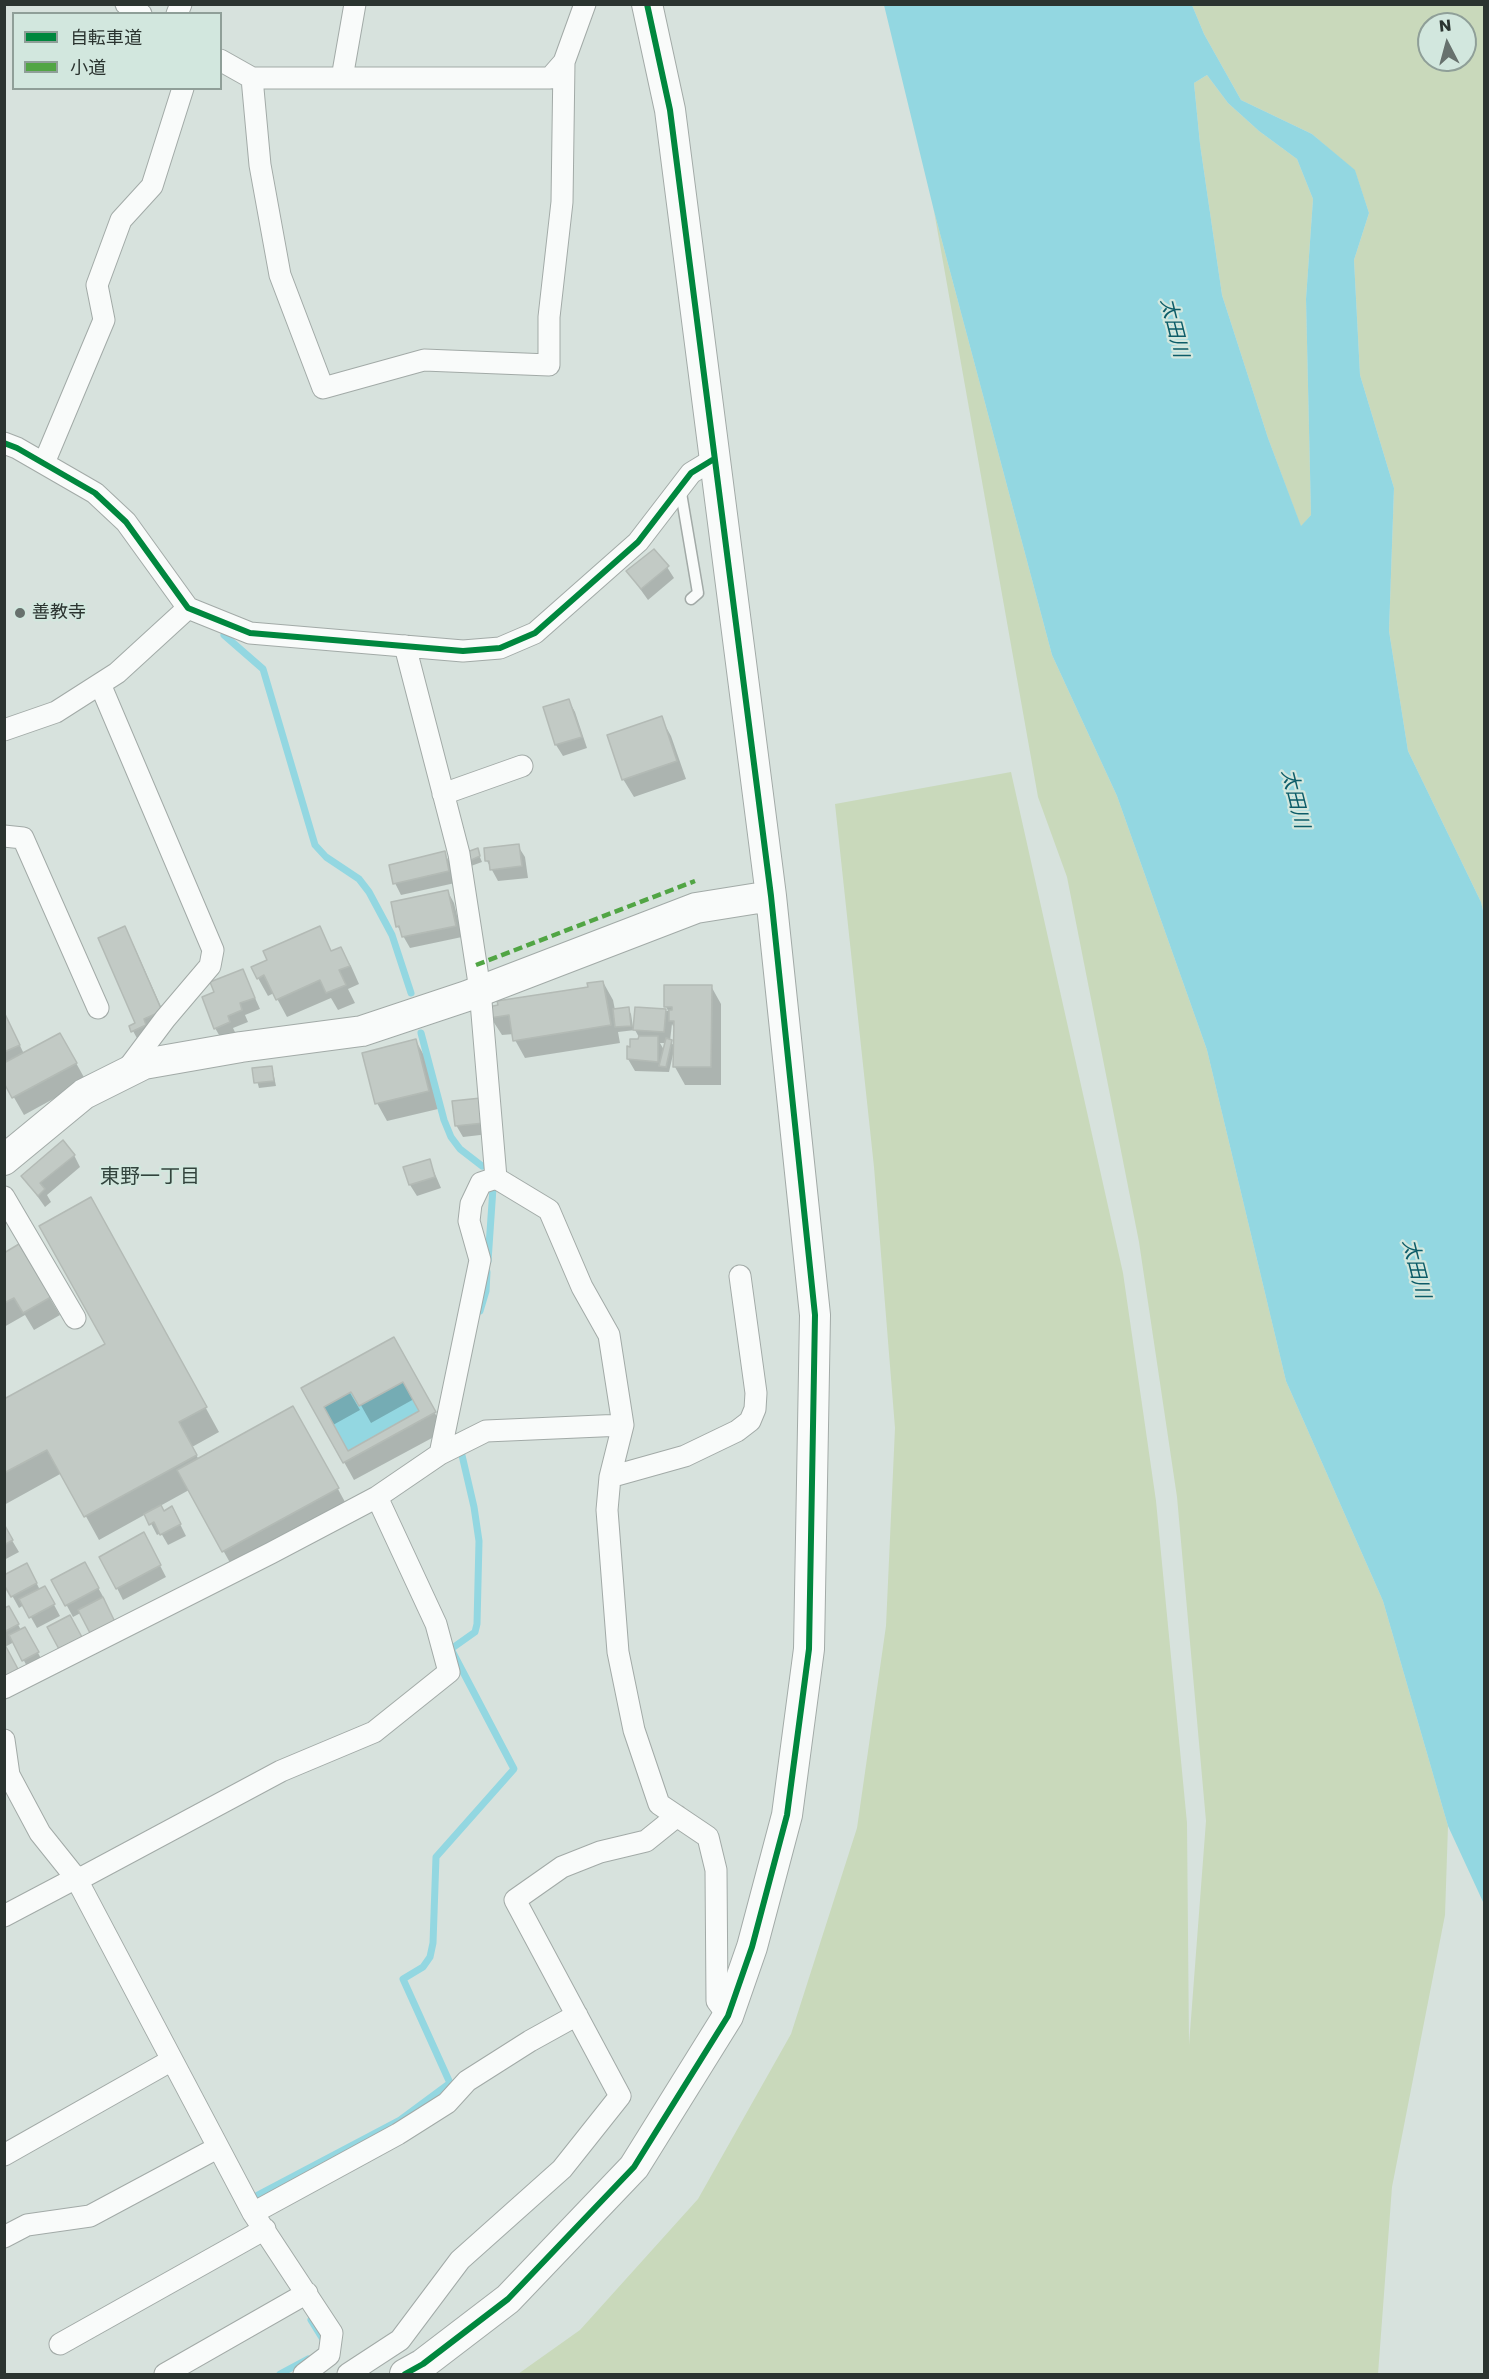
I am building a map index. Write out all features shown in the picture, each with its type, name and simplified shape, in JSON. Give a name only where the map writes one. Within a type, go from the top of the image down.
[{"type":"street","points":[[342,78],[355,4]]},
{"type":"street","points":[[252,78],[260,165],[280,275],[323,388],[424,360],[549,365],[549,317],[562,202],[564,62],[585,4]]},
{"type":"street","points":[[405,2374],[423,2364],[508,2299],[634,2167],[728,2016],[752,1947],[787,1815],[809,1649],[815,1315],[771,896],[670,110],[646,4]]},
{"type":"street","points":[[222,61],[252,78],[550,78],[564,62]]},
{"type":"street","points":[[44,463],[105,320],[98,285],[121,220],[152,186],[182,90]]},
{"type":"street","points":[[4,443],[95,493],[126,522],[188,608],[250,633],[463,651],[500,648],[535,633],[638,542],[691,473],[714,459]]},
{"type":"street","points":[[4,730],[56,712],[117,673],[188,608]]},
{"type":"street","points":[[405,646],[459,854],[480,990],[496,1178]]},
{"type":"street","points":[[100,684],[213,950],[210,966],[165,1019],[126,1071]]},
{"type":"street","points":[[443,794],[522,766]]},
{"type":"street","points":[[4,836],[23,838],[98,1008]]},
{"type":"street","points":[[4,1160],[84,1094],[144,1064],[220,1050],[362,1031],[480,990],[696,908],[771,896]]},
{"type":"street","points":[[496,1178],[549,1210],[582,1287],[609,1335],[623,1425],[610,1477],[607,1510],[618,1652],[634,1730],[659,1804],[708,1837],[716,1870],[717,2001],[728,2016]]},
{"type":"street","points":[[440,1454],[480,1260],[469,1221],[471,1204],[481,1184],[496,1178]]},
{"type":"street","points":[[4,1197],[75,1317]]},
{"type":"street","points":[[610,1477],[685,1456],[737,1431],[750,1421],[755,1409],[756,1393],[740,1276]]},
{"type":"street","points":[[4,1688],[377,1497],[440,1454],[486,1431],[623,1425]]},
{"type":"street","points":[[4,1916],[76,1878],[85,1876],[281,1771],[374,1732],[449,1672],[436,1624],[377,1497]]},
{"type":"street","points":[[4,1740],[9,1775],[40,1833],[76,1878],[217,2148],[259,2221],[332,2333],[329,2355],[304,2374]]},
{"type":"street","points":[[348,2374],[400,2340],[460,2260],[562,2169],[620,2096],[515,1900],[562,1867],[600,1852],[646,1841],[677,1816]]},
{"type":"street","points":[[60,2344],[447,2103],[467,2081],[577,2015]]},
{"type":"street","points":[[4,2155],[172,2060]]},
{"type":"street","points":[[4,2237],[27,2225],[90,2216],[217,2148]]},
{"type":"street","points":[[165,2374],[307,2293]]},
{"type":"lane","points":[[680,487],[698,593],[691,599]]},
{"type":"green space","points":[[1192,5],[1484,5],[1484,915],[1481,902],[1408,751],[1389,631],[1394,488],[1360,375],[1354,260],[1369,213],[1355,171],[1312,134],[1241,100],[1204,34]]},
{"type":"green space","points":[[1207,75],[1228,103],[1259,131],[1297,159],[1313,199],[1306,299],[1311,515],[1301,527],[1268,438],[1222,295],[1200,144],[1194,83]]},
{"type":"green space","points":[[934,211],[1052,655],[1117,796],[1207,1050],[1286,1381],[1383,1601],[1448,1826],[1445,1915],[1392,2187],[1378,2374],[518,2374],[580,2330],[698,2199],[791,2034],[857,1828],[886,1626],[895,1428],[874,1167],[835,804],[1011,772],[1123,1273],[1156,1501],[1187,1823],[1189,2045],[1206,1821],[1177,1497],[1139,1242],[1067,877],[1038,797]]},
{"type":"water","name":"太田川","points":[[884,5],[1192,5],[1204,34],[1241,100],[1312,134],[1355,170],[1369,213],[1354,260],[1360,375],[1394,488],[1389,631],[1408,751],[1481,902],[1484,915],[1484,1904],[1448,1826],[1383,1601],[1286,1381],[1207,1050],[1117,796],[1052,655],[934,211]],"holes":[[[1207,75],[1228,103],[1259,131],[1297,159],[1313,199],[1306,299],[1311,515],[1301,526],[1268,438],[1222,295],[1200,144],[1194,83]]]},
{"type":"water","points":[[403,1382],[419,1411],[348,1451],[324,1407],[351,1392]]},
{"type":"building","points":[[654,549],[669,566],[641,589],[626,571]]},
{"type":"building","points":[[569,699],[582,737],[555,745],[543,707]]},
{"type":"building","points":[[662,716],[677,761],[622,780],[607,735]]},
{"type":"building","points":[[519,844],[522,866],[490,870],[489,861],[485,861],[484,848]]},
{"type":"building","points":[[478,848],[480,856],[467,862],[464,853]]},
{"type":"building","points":[[445,851],[449,871],[393,884],[389,865]]},
{"type":"building","points":[[448,890],[456,926],[402,937],[399,926],[396,927],[391,902]]},
{"type":"building","points":[[125,926],[162,1011],[144,1019],[146,1025],[131,1032],[129,1026],[135,1023],[98,938]]},
{"type":"building","points":[[320,926],[331,951],[341,947],[350,966],[339,970],[346,985],[326,993],[320,980],[276,1000],[264,975],[257,979],[251,967],[267,960],[263,951]]},
{"type":"building","points":[[243,969],[255,998],[240,1003],[242,1010],[228,1016],[230,1022],[214,1029],[202,997],[214,992],[210,982]]},
{"type":"building","points":[[603,981],[611,1025],[513,1041],[509,1015],[490,1018],[488,1007],[498,1005],[497,1001],[588,987],[587,983]]},
{"type":"building","points":[[664,985],[712,985],[711,1067],[673,1067],[674,1021],[669,1021],[669,1010],[672,1010],[672,1007],[664,1007]]},
{"type":"building","points":[[629,1007],[631,1026],[615,1027],[613,1009]]},
{"type":"building","points":[[635,1007],[666,1009],[664,1032],[633,1030]]},
{"type":"building","points":[[4,1012],[20,1045],[4,1052]]},
{"type":"building","points":[[60,1033],[77,1063],[12,1098],[4,1083],[4,1063]]},
{"type":"building","points":[[639,1036],[658,1036],[658,1062],[627,1059],[627,1046],[630,1047],[630,1039],[638,1039]]},
{"type":"building","points":[[666,1038],[672,1040],[666,1067],[659,1066]]},
{"type":"building","points":[[416,1039],[429,1091],[375,1104],[362,1053]]},
{"type":"building","points":[[272,1066],[274,1081],[254,1083],[252,1068]]},
{"type":"building","points":[[481,1098],[484,1123],[455,1126],[452,1101]]},
{"type":"building","points":[[63,1140],[75,1155],[40,1183],[45,1189],[38,1196],[21,1176]]},
{"type":"building","points":[[430,1159],[435,1177],[409,1185],[403,1167]]},
{"type":"building","points":[[91,1197],[207,1407],[179,1422],[197,1455],[84,1517],[47,1450],[4,1473],[4,1399],[105,1344],[39,1226]]},
{"type":"building","points":[[19,1244],[51,1297],[23,1313],[14,1298],[4,1303],[4,1253]]},
{"type":"building","points":[[394,1337],[436,1412],[343,1463],[301,1388]],"holes":[[[403,1382],[419,1411],[348,1451],[324,1407],[351,1392],[359,1406]]]},
{"type":"building","points":[[293,1406],[339,1488],[222,1552],[177,1470]]},
{"type":"building","points":[[161,1505],[164,1511],[172,1506],[181,1524],[160,1535],[154,1522],[149,1525],[144,1514]]},
{"type":"building","points":[[4,1524],[13,1540],[4,1545]]},
{"type":"building","points":[[144,1532],[161,1565],[116,1589],[99,1557]]},
{"type":"building","points":[[85,1562],[99,1588],[65,1606],[51,1580]]},
{"type":"building","points":[[27,1563],[37,1583],[11,1597],[4,1585],[4,1575]]},
{"type":"building","points":[[45,1586],[55,1604],[29,1618],[19,1599]]},
{"type":"building","points":[[103,1597],[115,1622],[91,1635],[78,1610]]},
{"type":"building","points":[[9,1606],[19,1624],[4,1632],[4,1608]]},
{"type":"building","points":[[70,1615],[83,1639],[60,1651],[47,1627]]},
{"type":"building","points":[[25,1627],[39,1652],[22,1661],[9,1635]]},
{"type":"building","points":[[4,1643],[18,1669],[4,1677]]},
{"type":"waterway","points":[[224,635],[263,669],[315,845],[326,857],[359,879],[369,892],[392,935],[411,993]]},
{"type":"waterway","points":[[421,1033],[444,1120],[451,1137],[460,1149],[482,1166]]},
{"type":"waterway","points":[[488,1261],[493,1188]]},
{"type":"waterway","points":[[480,1311],[486,1291],[487,1272]]},
{"type":"waterway","points":[[254,2197],[400,2120],[450,2083],[403,1979],[423,1967],[430,1957],[433,1943],[436,1857],[514,1769],[451,1649],[475,1632],[477,1624],[479,1541],[461,1451]]},
{"type":"waterway","points":[[311,2320],[324,2341]]},
{"type":"waterway","points":[[280,2374],[308,2359]]},
{"type":"marked path","points":[[476,965],[695,881]]},
{"type":"cycle path","points":[[405,2374],[423,2364],[508,2299],[634,2167],[728,2016],[752,1947],[787,1815],[809,1649],[815,1315],[771,896],[670,110],[647,4]]},
{"type":"cycle path","points":[[4,443],[17,448],[95,493],[126,522],[188,608],[250,633],[463,651],[500,648],[535,633],[638,542],[691,473],[714,459]]},
{"type":"place","name":"善教寺","points":[[20,613]]},
{"type":"district","name":"東野一丁目","points":[[150,1178]]}]
